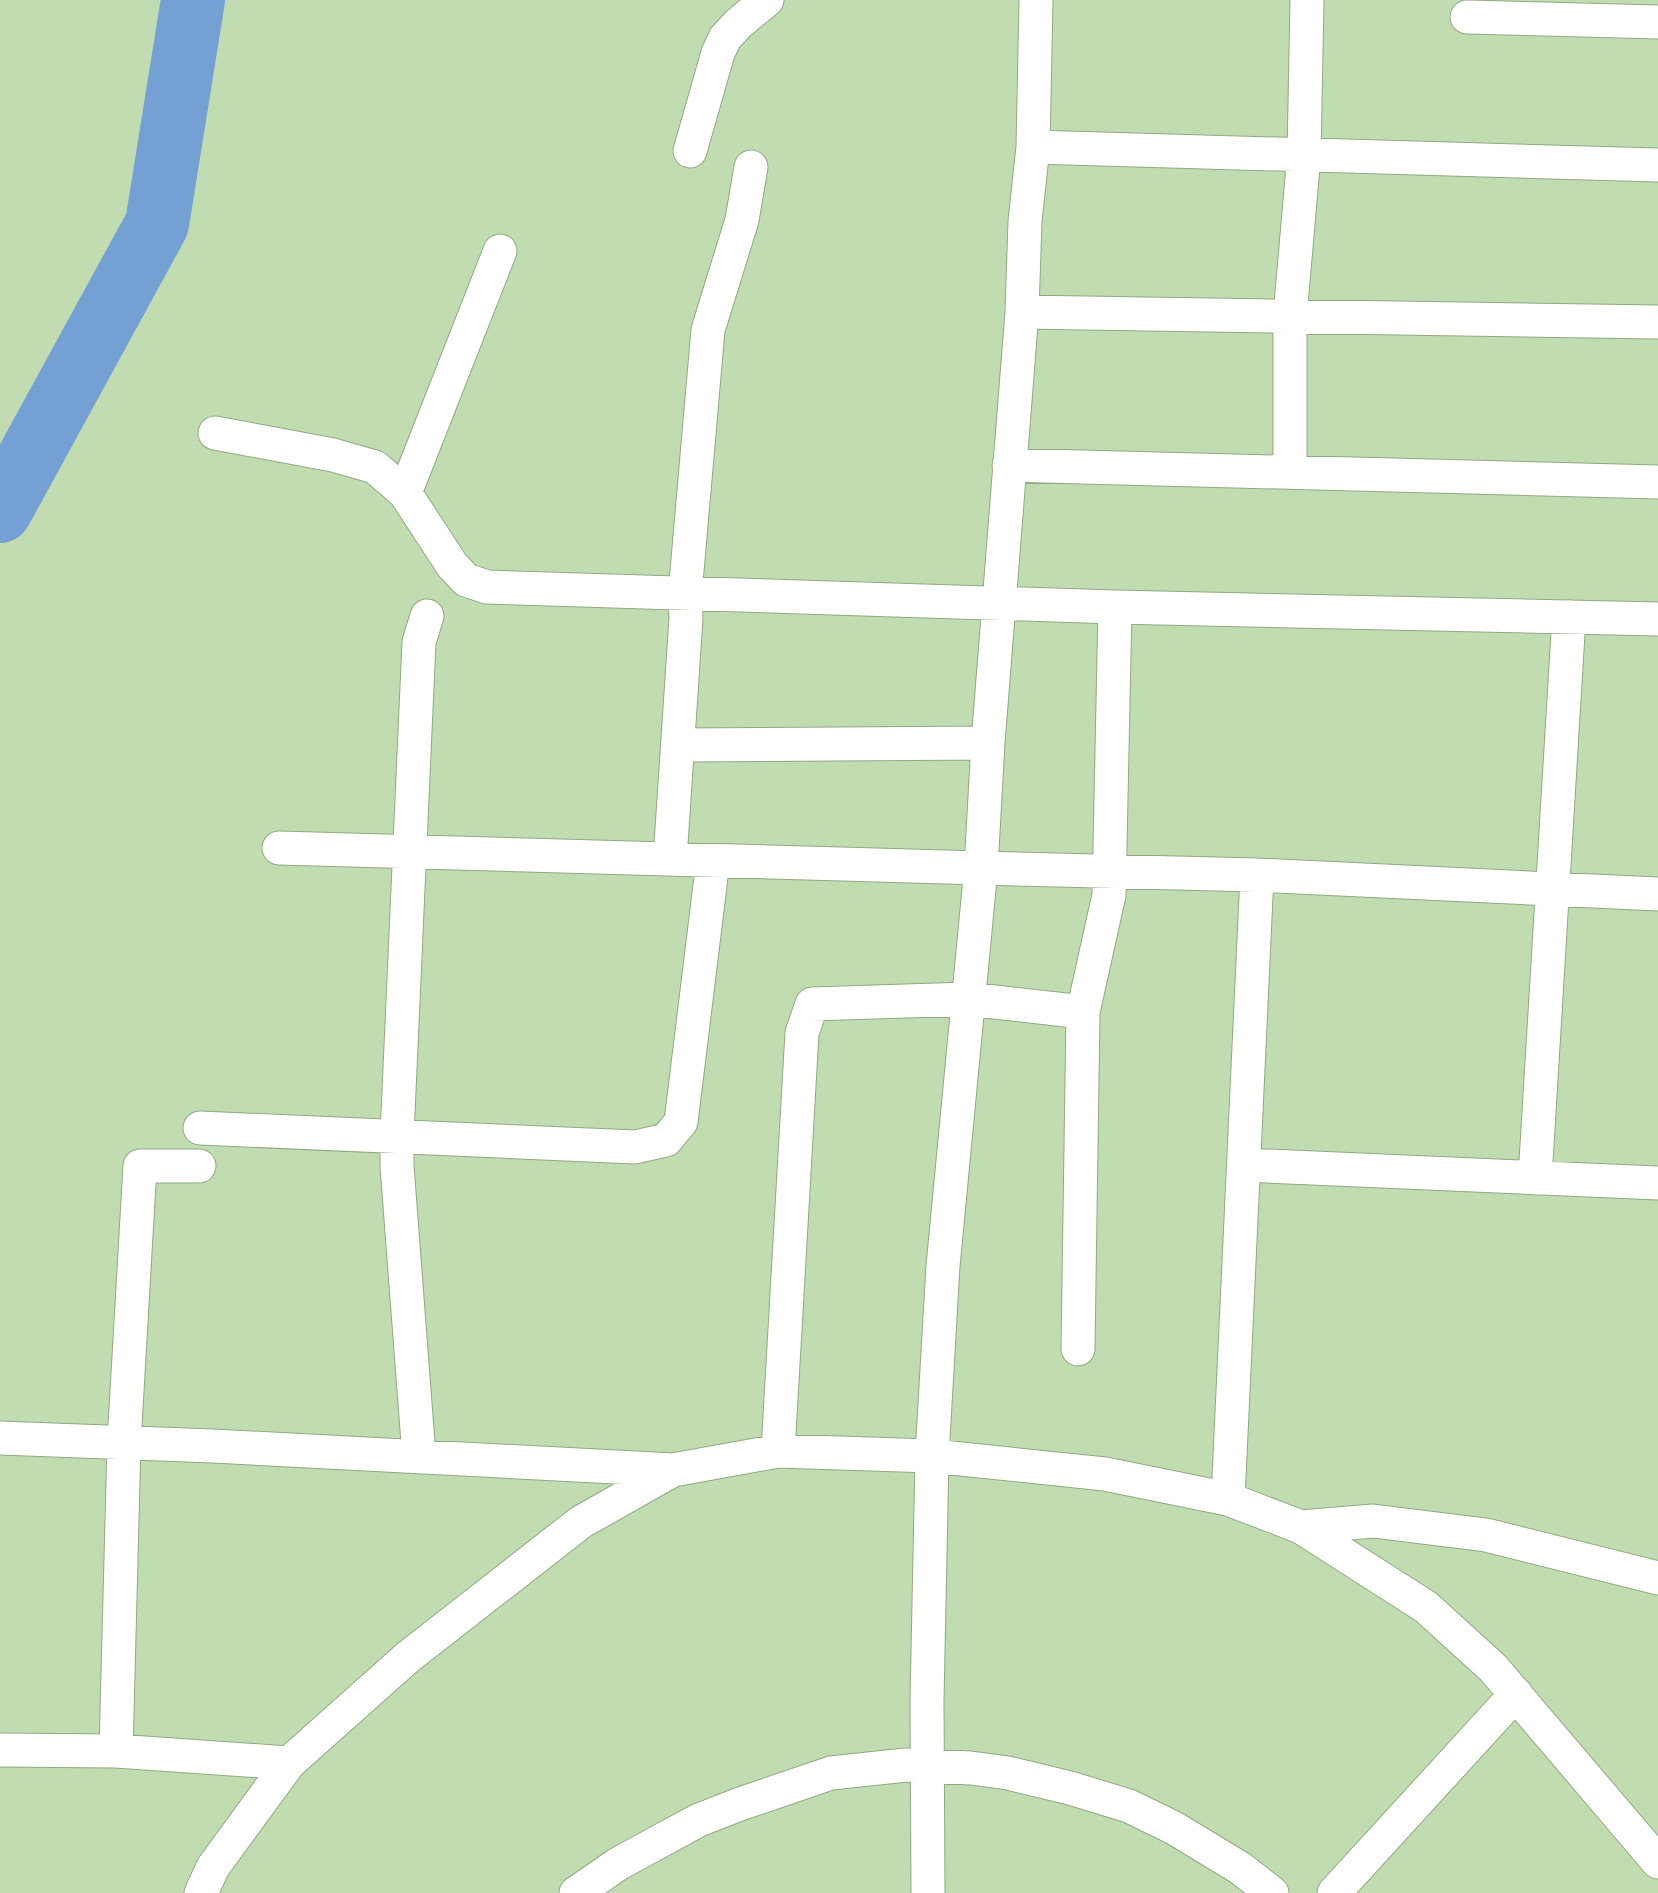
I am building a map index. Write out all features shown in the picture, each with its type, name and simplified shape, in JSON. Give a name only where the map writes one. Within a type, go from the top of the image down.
[{"type":"street","points":[[690,151],[718,54],[725,38],[767,0]]},
{"type":"street","points":[[928,1893],[927,1701],[932,1456],[943,1266],[981,868],[988,743],[1022,312],[1025,221],[1033,147],[1036,0]]},
{"type":"street","points":[[1290,472],[1290,316],[1304,155],[1307,0]]},
{"type":"street","points":[[1467,17],[1658,22]]},
{"type":"street","points":[[1033,147],[1658,165]]},
{"type":"street","points":[[670,859],[686,618],[685,594],[708,330],[742,220],[751,167]]},
{"type":"street","points":[[405,493],[500,251]]},
{"type":"street","points":[[1022,312],[1658,322]]},
{"type":"street","points":[[215,433],[333,455],[375,467],[405,493],[453,565],[466,580],[487,587],[1115,607],[1658,619]]},
{"type":"street","points":[[1009,465],[1658,482]]},
{"type":"street","points":[[1078,1349],[1083,1012],[1109,895],[1115,607]]},
{"type":"street","points":[[419,1456],[397,1166],[397,1136],[419,642],[427,616]]},
{"type":"street","points":[[1535,1178],[1569,617]]},
{"type":"street","points":[[678,745],[988,743]]},
{"type":"street","points":[[279,848],[1257,875],[1658,894]]},
{"type":"street","points":[[200,1128],[635,1147],[666,1140],[681,1122],[713,861]]},
{"type":"street","points":[[1228,1499],[1257,875]]},
{"type":"street","points":[[778,1451],[802,1033],[812,1004],[968,999],[1083,1012]]},
{"type":"street","points":[[1244,1165],[1658,1183]]},
{"type":"street","points":[[116,1751],[124,1443],[126,1440],[140,1166],[199,1166]]},
{"type":"street","points":[[0,1438],[419,1456],[673,1470],[778,1451],[932,1456],[1105,1474],[1228,1499],[1301,1527],[1426,1607],[1493,1668],[1658,1862]]},
{"type":"street","points":[[201,1893],[213,1867],[289,1763],[408,1657],[581,1522],[673,1470]]},
{"type":"street","points":[[1301,1527],[1373,1521],[1486,1535],[1658,1578]]},
{"type":"street","points":[[1334,1893],[1516,1694]]},
{"type":"street","points":[[0,1750],[116,1751],[289,1763]]},
{"type":"street","points":[[576,1893],[618,1864],[662,1840],[699,1820],[740,1804],[831,1773],[906,1765],[971,1768],[1008,1773],[1070,1788],[1129,1806],[1174,1828],[1240,1868],[1272,1893]]},
{"type":"waterway","points":[[0,511],[157,224],[193,0]]}]
